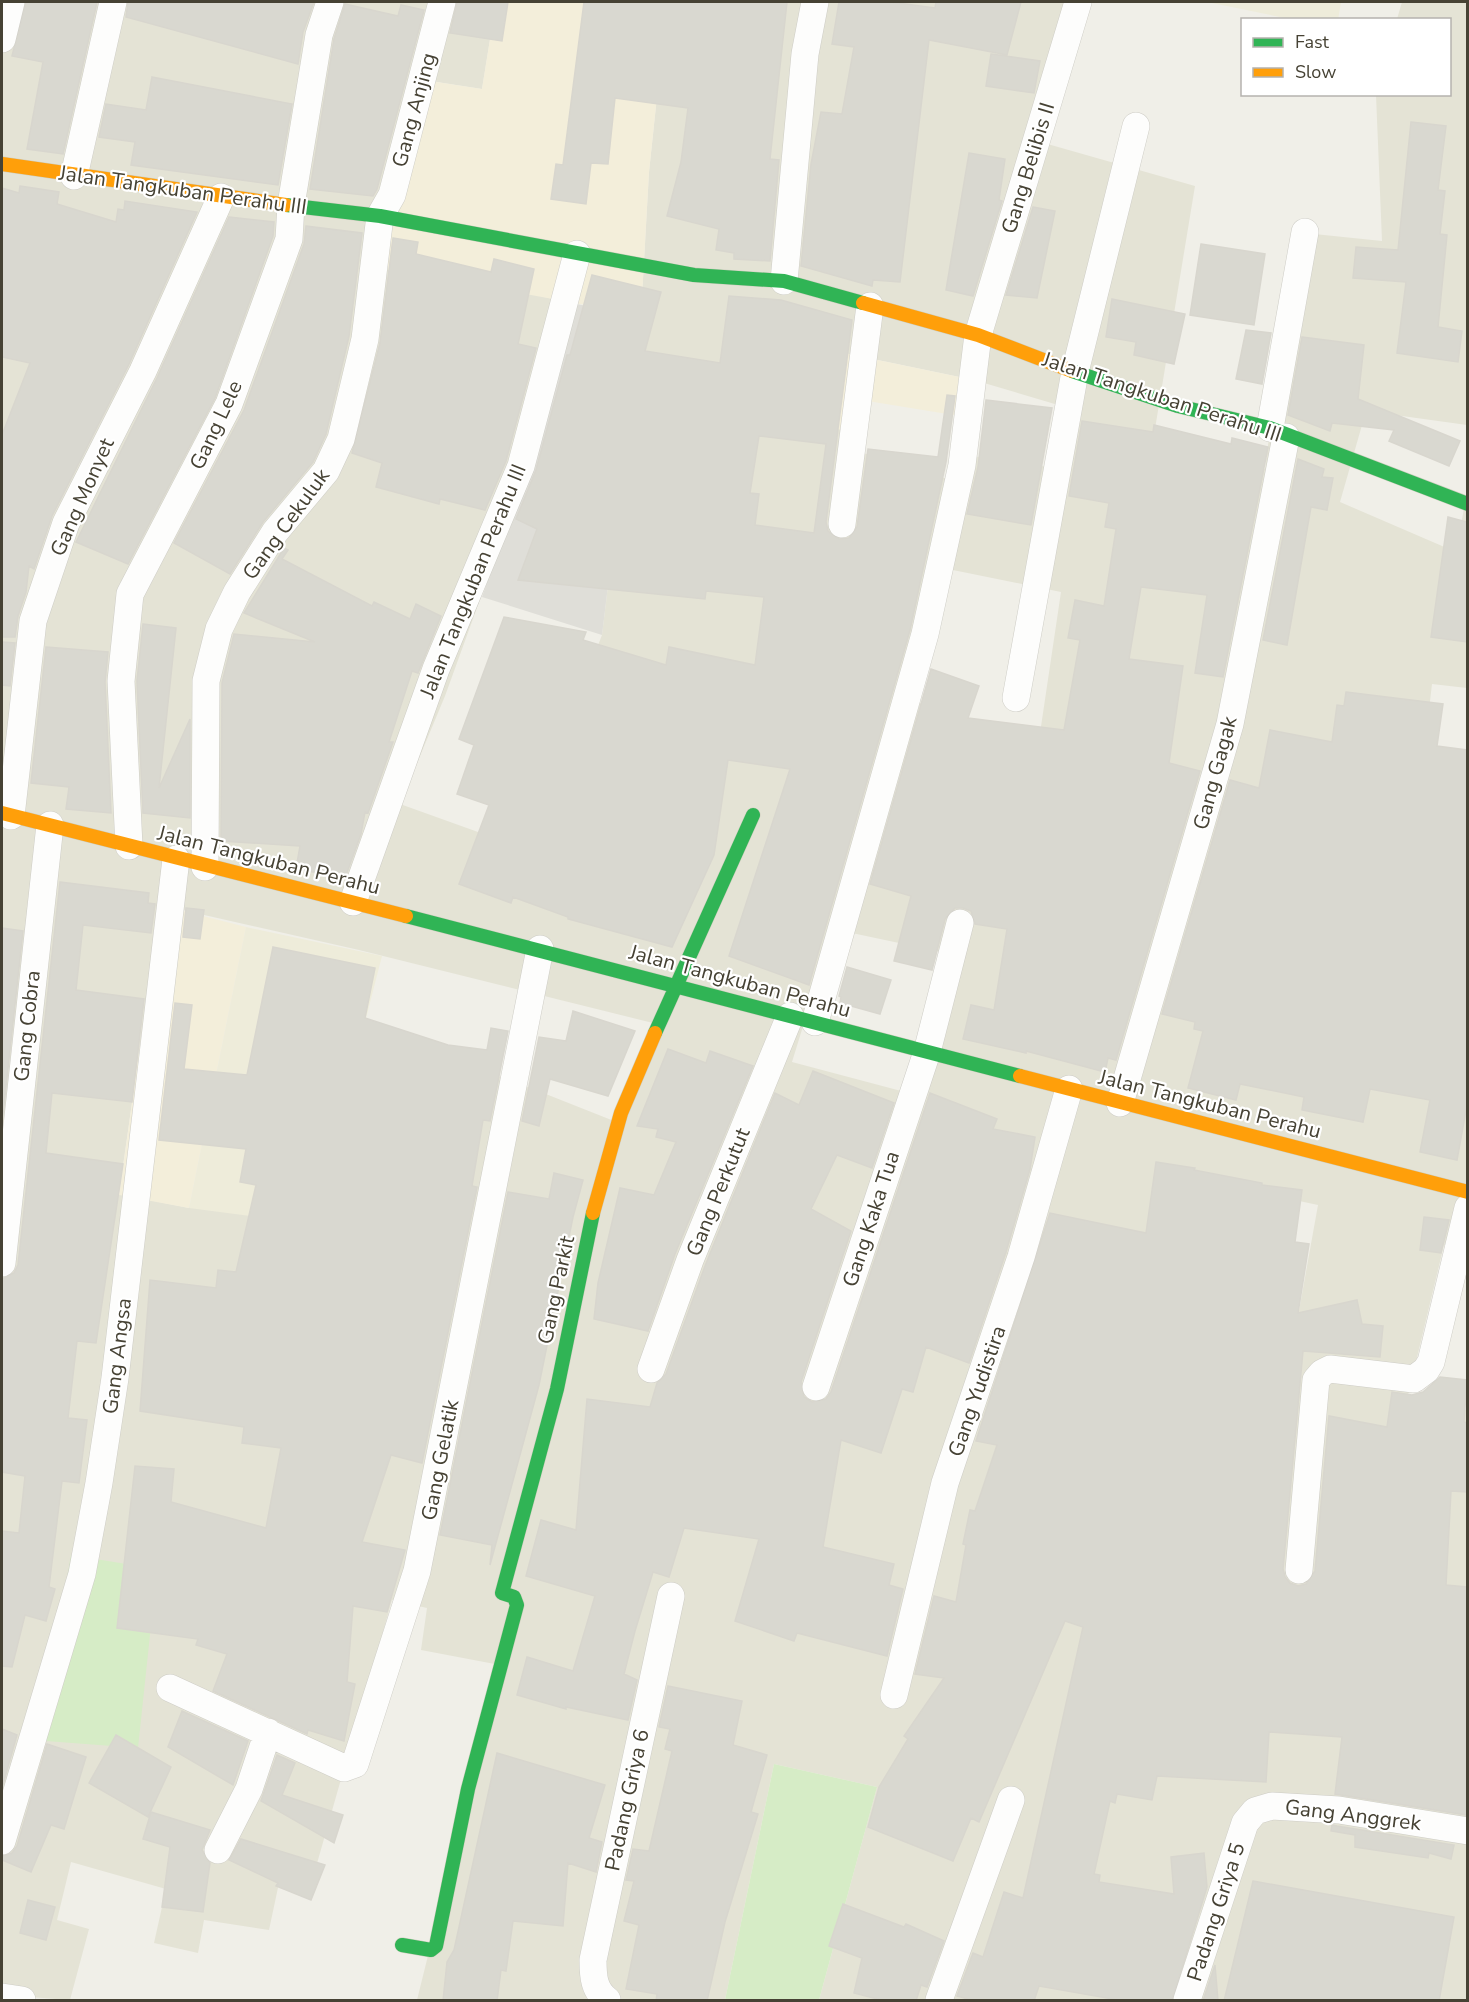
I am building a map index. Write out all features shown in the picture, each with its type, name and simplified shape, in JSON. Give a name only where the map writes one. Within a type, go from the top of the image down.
[{"type":"street","points":[[2,39],[11,2]]},
{"type":"street","points":[[74,176],[113,2]]},
{"type":"street","name":"Gang Lele","points":[[129,846],[122,681],[130,594],[229,404],[289,239],[291,205],[319,34],[330,2]]},
{"type":"street","name":"Gang Anjing","points":[[380,216],[392,195],[442,2]]},
{"type":"street","points":[[784,281],[805,54],[815,2]]},
{"type":"street","name":"Gang Belibis II","points":[[802,1019],[925,634],[962,465],[978,335],[1078,2]]},
{"type":"street","points":[[1016,698],[1075,372],[1136,126]]},
{"type":"street","name":"Jalan Tangkuban Perahu III","points":[[2,164],[221,197],[380,216],[694,275],[784,281],[978,335],[1075,372],[1178,406],[1278,432],[1467,504]]},
{"type":"street","name":"Gang Monyet","points":[[6,815],[33,621],[66,523],[143,371],[221,197]]},
{"type":"street","name":"Gang Cekuluk","points":[[205,867],[206,681],[219,629],[237,592],[275,532],[326,471],[342,439],[365,339],[380,216]]},
{"type":"street","name":"Gang Gagak","points":[[1120,1103],[1230,724],[1278,432],[1305,232]]},
{"type":"street","name":"Jalan Tangkuban Perahu III","points":[[353,902],[436,669],[521,466],[577,254]]},
{"type":"street","points":[[842,524],[870,306]]},
{"type":"street","name":"Jalan Tangkuban Perahu","points":[[6,815],[205,867],[540,949],[1120,1103],[1467,1191]]},
{"type":"street","points":[[675,985],[753,815]]},
{"type":"street","name":"Gang Cobra","points":[[2,1263],[50,825]]},
{"type":"street","name":"Gang Angsa","points":[[2,1841],[82,1574],[99,1483],[115,1378],[176,859]]},
{"type":"street","name":"Gang Kaka Tua","points":[[816,1387],[927,1052],[960,923]]},
{"type":"street","name":"Gang Gelatik","points":[[170,1688],[344,1768],[355,1764],[417,1571],[540,949]]},
{"type":"street","name":"Gang Parkit","points":[[402,1944],[431,1950],[436,1946],[468,1789],[517,1605],[514,1597],[502,1593],[557,1389],[591,1221],[621,1113],[675,985]]},
{"type":"street","name":"Gang Perkutut","points":[[651,1369],[690,1260],[802,1019]]},
{"type":"street","name":"Gang Yudistira","points":[[894,1695],[945,1483],[1022,1257],[1069,1089]]},
{"type":"street","points":[[1299,1570],[1316,1380],[1322,1372],[1330,1369],[1414,1379],[1426,1370],[1431,1362],[1467,1191]]},
{"type":"street","name":"Padang Griya 6","points":[[607,2001],[600,1995],[594,1984],[593,1960],[671,1596]]},
{"type":"street","points":[[218,1850],[249,1789],[268,1732]]},
{"type":"street","points":[[939,2001],[1011,1800]]},
{"type":"street","name":"Gang Anggrek","points":[[1245,1823],[1255,1811],[1272,1806],[1339,1810],[1467,1831]]},
{"type":"street","name":"Padang Griya 5","points":[[1187,2001],[1245,1823]]},
{"type":"street","points":[[2,1997],[22,2001]]},
{"type":"shaded area","points":[[2,2],[496,2],[482,89],[418,79],[376,269],[447,274],[570,303],[524,478],[445,696],[400,804],[520,847],[602,635],[641,315],[649,172],[667,2],[1069,2],[1030,139],[1195,186],[1153,441],[1211,452],[1265,469],[1295,232],[1382,241],[1376,96],[1451,96],[1451,18],[1397,18],[1402,2],[1467,2],[1467,425],[1366,411],[1340,502],[1456,552],[1467,492],[1467,688],[1432,684],[1418,805],[1467,812],[1467,1251],[1444,1245],[1407,1399],[1467,1410],[1467,2000],[819,2000],[877,1787],[774,1764],[725,2000],[417,2000],[500,1665],[421,1650],[427,1608],[392,1600],[316,1867],[283,1864],[269,1930],[204,1920],[198,1953],[154,1943],[166,1889],[71,1862],[57,1920],[89,1929],[70,2000],[29,1997],[2,2000]],"holes":[[[806,345],[974,380],[1075,410],[1068,470],[959,454],[954,481],[844,447],[845,430]],[[943,568],[1061,592],[1036,760],[1047,835],[913,695]],[[160,905],[359,950],[657,1024],[619,1123],[513,1081],[363,1032],[189,1208],[119,1194]],[[833,929],[951,954],[920,1096],[792,1062]],[[1206,1181],[1318,1205],[1297,1322]]]},
{"type":"shaded area","points":[[496,2],[667,2],[649,172],[641,315],[520,293],[447,274],[375,269],[417,79],[482,89]]},
{"type":"shaded area","points":[[1207,2],[1341,2],[1338,18],[1285,18]]},
{"type":"shaded area","points":[[570,303],[641,315],[602,635],[482,597],[524,478]]},
{"type":"shaded area","points":[[805,345],[974,380],[966,417],[849,398],[845,430],[793,424]]},
{"type":"shaded area","points":[[160,905],[246,927],[189,1208],[119,1195]]},
{"type":"shaded area","points":[[246,927],[382,956],[313,1224],[189,1208]]},
{"type":"green space","points":[[71,1555],[157,1569],[138,1748],[33,1740],[52,1661]]},
{"type":"green space","points":[[774,1764],[877,1787],[819,2000],[725,2000]]},
{"type":"building","points":[[26,2],[97,2],[63,154],[27,149],[43,62],[12,56]]},
{"type":"building","points":[[128,2],[314,2],[303,32],[298,64],[126,17]]},
{"type":"building","points":[[457,2],[508,2],[502,41],[450,33]]},
{"type":"building","points":[[584,2],[787,2],[770,159],[779,160],[770,261],[734,259],[734,253],[716,250],[719,229],[667,216],[681,162],[688,108],[615,98],[608,164],[591,163],[586,204],[551,199],[556,164],[563,165]]},
{"type":"building","points":[[839,2],[891,2],[935,8],[936,2],[1021,2],[1007,55],[929,40],[900,282],[873,280],[872,286],[801,266],[811,164],[821,112],[842,114],[854,47],[832,44]]},
{"type":"building","points":[[345,4],[398,16],[401,5],[424,10],[377,189],[373,196],[310,189],[334,39]]},
{"type":"building","points":[[991,54],[1040,61],[1034,93],[986,86]]},
{"type":"building","points":[[152,77],[292,104],[278,185],[131,165],[135,142],[99,137],[106,104],[146,110]]},
{"type":"building","points":[[1411,122],[1446,126],[1438,190],[1445,191],[1440,234],[1447,235],[1438,327],[1462,331],[1458,362],[1397,353],[1406,282],[1353,278],[1356,247],[1398,250]]},
{"type":"building","points":[[969,153],[1005,159],[999,200],[1002,201],[973,296],[946,290]]},
{"type":"building","points":[[20,186],[59,192],[57,204],[116,222],[118,209],[124,210],[125,201],[197,212],[129,364],[52,516],[34,569],[29,566],[26,592],[18,616],[15,637],[2,637],[2,435],[30,363],[2,357],[2,188],[19,193]]},
{"type":"building","points":[[1033,207],[1055,211],[1037,298],[1006,295]]},
{"type":"building","points":[[229,217],[274,222],[273,236],[215,398],[128,564],[76,542],[157,378]]},
{"type":"building","points":[[306,226],[362,233],[349,336],[326,434],[313,462],[263,522],[230,574],[174,543],[244,410],[304,244]]},
{"type":"building","points":[[393,238],[418,242],[416,254],[491,272],[494,259],[534,269],[518,344],[536,348],[506,461],[485,510],[440,499],[439,504],[376,487],[382,463],[352,453],[380,343]]},
{"type":"building","points":[[1201,244],[1265,254],[1254,325],[1190,315]]},
{"type":"building","points":[[592,275],[661,292],[645,351],[720,363],[729,296],[781,300],[852,320],[826,522],[828,531],[839,539],[849,538],[857,527],[868,449],[938,457],[947,395],[955,396],[946,462],[910,630],[809,985],[729,956],[790,769],[728,760],[714,855],[672,947],[568,919],[568,917],[513,897],[511,903],[459,884],[489,805],[457,794],[474,745],[459,739],[504,617],[586,632],[583,640],[666,665],[669,647],[755,665],[764,597],[706,591],[705,599],[518,580],[537,529],[516,519],[536,470],[567,355],[570,355]],"holes":[[[759,436],[826,444],[814,533],[755,525],[759,494],[750,493]]]},
{"type":"building","points":[[1112,299],[1185,314],[1174,364],[1134,355],[1136,342],[1106,337]]},
{"type":"building","points":[[1246,330],[1271,333],[1262,384],[1236,379]]},
{"type":"building","points":[[1302,337],[1364,345],[1358,399],[1460,441],[1449,466],[1389,441],[1394,430],[1332,423],[1330,431],[1288,415]]},
{"type":"building","points":[[986,400],[1052,408],[1031,525],[967,514],[978,467]]},
{"type":"building","points":[[1082,421],[1153,432],[1154,425],[1231,444],[1232,438],[1268,447],[1223,677],[1195,673],[1207,595],[1141,587],[1129,659],[1183,666],[1169,763],[1200,771],[1116,1060],[1108,1058],[1105,1072],[1026,1051],[1026,1053],[963,1039],[971,1005],[994,1010],[1007,929],[975,924],[971,911],[955,908],[945,919],[932,970],[894,961],[911,896],[870,884],[931,669],[979,686],[968,718],[1064,730],[1080,640],[1068,638],[1075,600],[1104,606],[1116,529],[1105,527],[1109,503],[1069,496]]},
{"type":"building","points":[[1298,459],[1324,469],[1322,477],[1333,478],[1327,510],[1311,507],[1287,645],[1263,640]]},
{"type":"building","points":[[1448,517],[1467,522],[1467,642],[1431,637]]},
{"type":"building","points":[[284,548],[288,550],[282,559],[372,606],[374,602],[410,619],[416,604],[441,616],[418,673],[412,671],[389,742],[393,742],[368,813],[365,812],[361,834],[345,878],[296,869],[300,846],[221,841],[222,683],[234,634],[315,642],[244,613]]},
{"type":"building","points":[[143,624],[176,628],[159,788],[190,719],[190,818],[143,813],[137,681]]},
{"type":"building","points":[[2,642],[15,643],[10,686],[2,685]]},
{"type":"building","points":[[46,647],[108,652],[105,682],[111,813],[66,809],[69,787],[31,783]]},
{"type":"building","points":[[1346,692],[1443,704],[1437,746],[1467,750],[1467,1105],[1457,1160],[1420,1152],[1430,1100],[1370,1089],[1363,1122],[1302,1110],[1304,1097],[1240,1084],[1236,1100],[1188,1088],[1203,1031],[1194,1029],[1195,1022],[1162,1014],[1230,780],[1259,788],[1270,730],[1332,742],[1337,705],[1344,706]]},
{"type":"building","points":[[60,882],[149,893],[148,903],[155,904],[151,933],[83,925],[76,990],[144,999],[132,1102],[52,1093],[46,1153],[123,1164],[96,1343],[77,1341],[68,1418],[87,1420],[79,1483],[62,1481],[49,1587],[55,1589],[46,1621],[25,1615],[12,1667],[2,1666],[2,1531],[19,1533],[25,1476],[2,1472],[2,1279],[14,1273],[18,1265]]},
{"type":"building","points":[[186,908],[204,910],[200,939],[183,937]]},
{"type":"building","points":[[2,928],[23,931],[2,1123]]},
{"type":"building","points":[[273,947],[375,968],[365,1018],[448,1045],[487,1050],[491,1028],[508,1031],[490,1121],[483,1120],[472,1186],[477,1187],[422,1463],[391,1455],[362,1542],[405,1550],[387,1612],[353,1606],[347,1682],[355,1684],[344,1741],[308,1730],[307,1734],[213,1691],[227,1654],[196,1645],[198,1639],[117,1628],[135,1466],[174,1469],[171,1502],[266,1528],[281,1448],[242,1443],[244,1427],[140,1411],[150,1280],[216,1288],[218,1270],[236,1272],[256,1185],[240,1182],[246,1149],[159,1140],[175,1003],[192,1005],[184,1069],[247,1075]]},
{"type":"building","points":[[847,967],[891,980],[880,1014],[840,1003],[841,997],[839,996]]},
{"type":"building","points":[[573,1011],[635,1031],[608,1096],[550,1079],[539,1126],[522,1121],[539,1037],[566,1041]]},
{"type":"building","points":[[668,1049],[706,1063],[710,1051],[753,1066],[675,1254],[648,1331],[594,1319],[598,1283],[620,1188],[654,1195],[676,1142],[656,1137],[658,1129],[637,1126]]},
{"type":"building","points":[[813,1071],[894,1103],[872,1168],[837,1155],[811,1209],[851,1231],[801,1382],[804,1397],[812,1402],[826,1399],[831,1392],[930,1093],[997,1119],[993,1129],[1035,1137],[1030,1169],[1006,1252],[969,1363],[926,1347],[913,1392],[902,1389],[881,1453],[841,1440],[823,1547],[894,1564],[889,1585],[903,1589],[887,1656],[797,1633],[794,1641],[735,1621],[759,1539],[684,1528],[669,1577],[653,1572],[635,1631],[624,1674],[637,1680],[628,1720],[566,1707],[566,1709],[517,1695],[527,1657],[573,1671],[595,1596],[526,1576],[541,1520],[576,1530],[587,1399],[650,1407],[657,1383],[666,1374],[705,1266],[775,1093],[799,1105]]},
{"type":"building","points":[[1156,1162],[1195,1168],[1194,1170],[1262,1183],[1262,1185],[1302,1190],[1295,1242],[1309,1244],[1298,1313],[1357,1300],[1362,1324],[1383,1326],[1380,1357],[1303,1351],[1283,1569],[1290,1583],[1298,1586],[1306,1584],[1315,1571],[1329,1416],[1387,1427],[1392,1392],[1412,1395],[1423,1392],[1440,1377],[1467,1380],[1464,1422],[1467,1423],[1467,1492],[1451,1491],[1446,1585],[1467,1587],[1467,1815],[1335,1794],[1342,1737],[1269,1732],[1266,1782],[1157,1776],[1152,1800],[1117,1794],[1115,1803],[1110,1801],[1094,1874],[1100,1875],[1099,1882],[1174,1894],[1171,1857],[1204,1853],[1207,1887],[1172,2001],[1124,2001],[1039,1986],[1034,2001],[975,2001],[957,1996],[973,1953],[983,1957],[1004,1892],[1023,1898],[1083,1627],[1065,1621],[979,1822],[971,1818],[953,1861],[868,1827],[879,1787],[908,1739],[904,1736],[944,1678],[915,1674],[934,1596],[956,1602],[966,1545],[963,1544],[970,1510],[975,1511],[997,1445],[976,1441],[1050,1213],[1146,1233]]},
{"type":"building","points":[[554,1173],[583,1180],[573,1217],[539,1385],[490,1565],[492,1545],[440,1535],[508,1192],[549,1199]]},
{"type":"building","points":[[1424,1217],[1449,1220],[1441,1253],[1420,1250]]},
{"type":"building","points":[[668,1686],[742,1701],[733,1745],[767,1755],[751,1812],[758,1814],[725,1922],[707,2001],[656,2001],[657,1994],[626,1989],[639,1925],[624,1921],[634,1881],[626,1880],[633,1849],[649,1851],[672,1751],[665,1749],[670,1729],[659,1727]]},
{"type":"building","points":[[182,1711],[248,1741],[233,1785],[168,1747]]},
{"type":"building","points":[[2,1729],[17,1735],[2,1788]]},
{"type":"building","points":[[116,1735],[171,1767],[148,1817],[89,1783]]},
{"type":"building","points":[[47,1744],[86,1757],[64,1829],[51,1825],[31,1872],[2,1860],[2,1856],[12,1853],[17,1846]]},
{"type":"building","points":[[497,1753],[605,1785],[589,1838],[602,1842],[596,1872],[568,1863],[563,1926],[513,1921],[506,1971],[501,1970],[497,2001],[443,2001],[447,1962],[454,1950]]},
{"type":"building","points":[[277,1755],[295,1763],[282,1795],[343,1815],[334,1843],[261,1801]]},
{"type":"building","points":[[151,1812],[210,1830],[202,1850],[210,1863],[203,1912],[162,1907],[170,1847],[143,1839]]},
{"type":"building","points":[[1332,1825],[1454,1845],[1451,1859],[1429,1853],[1428,1858],[1355,1847],[1355,1835],[1331,1831]]},
{"type":"building","points":[[241,1839],[325,1865],[311,1900],[276,1886],[278,1883],[229,1860]]},
{"type":"building","points":[[1253,1881],[1454,1917],[1439,2001],[1224,2001]]},
{"type":"building","points":[[28,1900],[55,1907],[46,1940],[20,1933]]},
{"type":"building","points":[[843,1904],[904,1927],[906,1924],[944,1941],[927,1987],[921,1985],[916,2001],[885,2001],[854,1993],[862,1958],[829,1946]]},
{"type":"building","points":[[1215,1965],[1218,2001],[1203,2001]]},
{"type":"traffic: fast","points":[[286,205],[380,216],[694,275],[784,281],[863,303]]},
{"type":"traffic: fast","points":[[1072,371],[1178,406],[1270,428],[1468,504]]},
{"type":"traffic: fast","points":[[655,1033],[753,815]]},
{"type":"traffic: fast","points":[[406,916],[1020,1076]]},
{"type":"traffic: fast","points":[[402,1945],[431,1950],[436,1946],[468,1789],[517,1605],[514,1597],[502,1593],[557,1389],[593,1213]]},
{"type":"traffic: slow","points":[[2,164],[286,205]]},
{"type":"traffic: slow","points":[[863,303],[978,335],[1072,371]]},
{"type":"traffic: slow","points":[[2,813],[406,916]]},
{"type":"traffic: slow","points":[[593,1213],[621,1113],[655,1033]]},
{"type":"traffic: slow","points":[[1020,1076],[1468,1192]]}]
